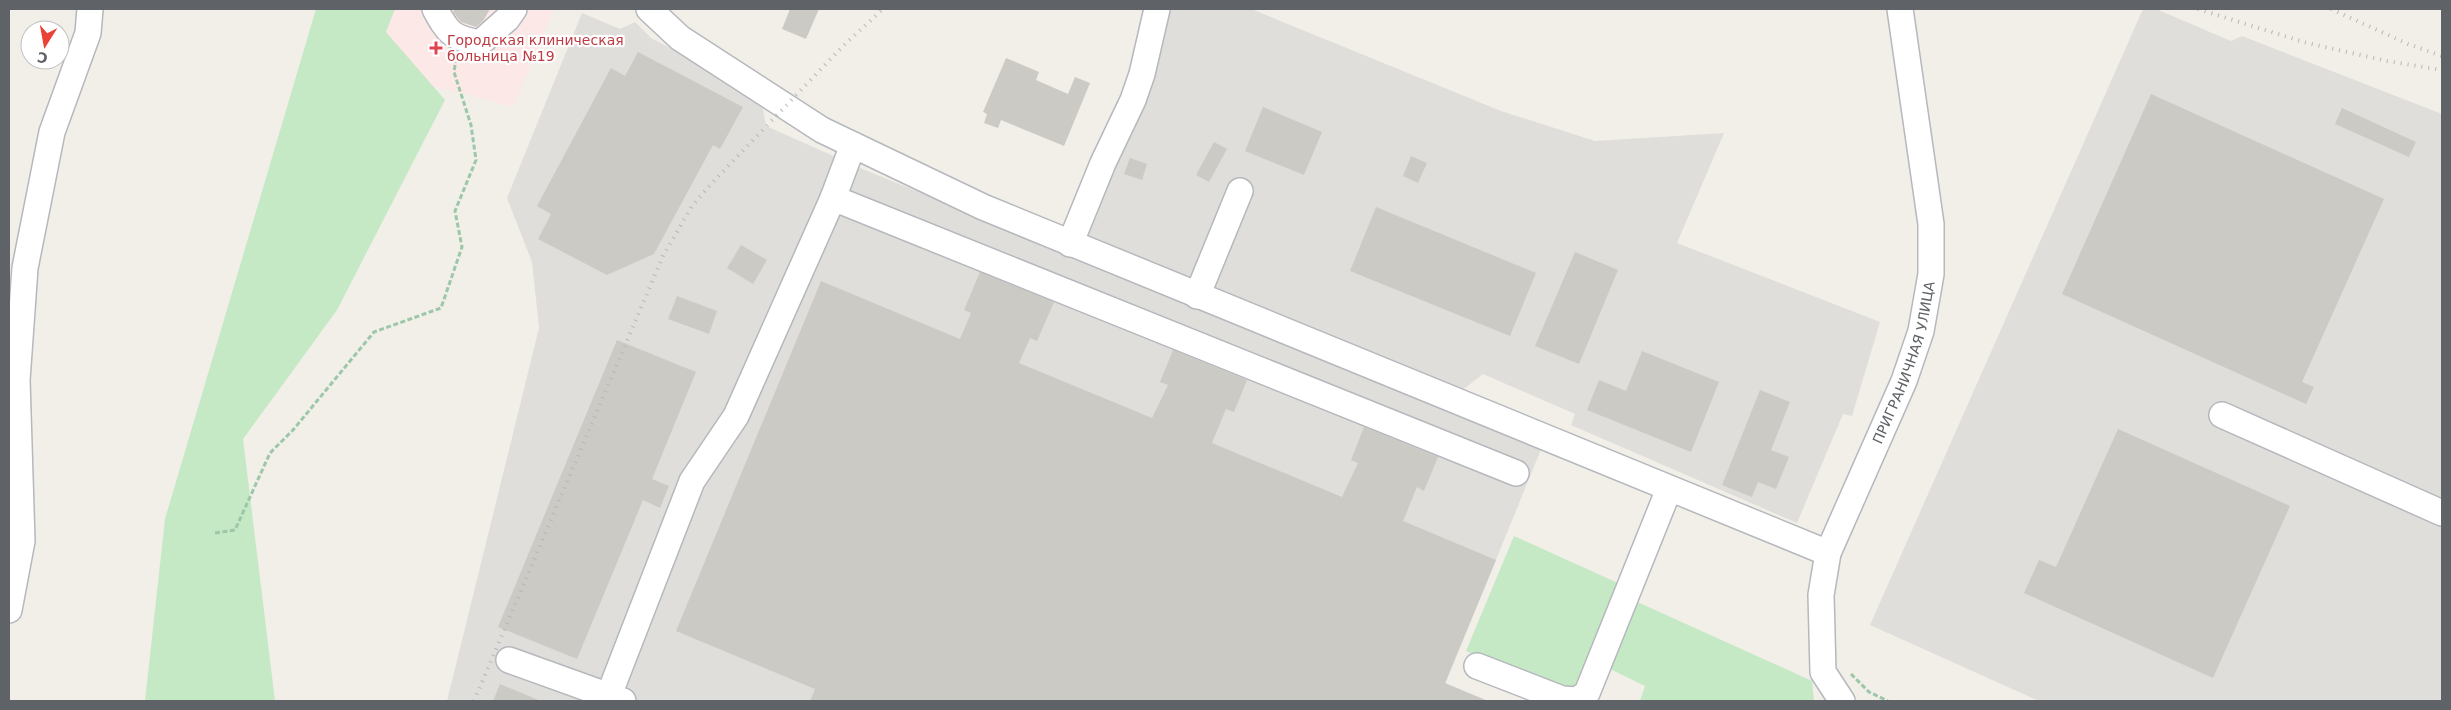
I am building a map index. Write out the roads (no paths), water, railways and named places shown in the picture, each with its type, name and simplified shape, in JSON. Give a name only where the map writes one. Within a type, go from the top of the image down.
[{"type":"street","points":[[9,610],[22,541],[17,380],[24,268],[52,132],[88,33],[90,9]]},
{"type":"street","points":[[435,9],[445,27],[460,39],[480,43],[507,19],[514,9]]},
{"type":"street","points":[[651,9],[680,38],[784,108],[853,145],[983,207],[1828,553]]},
{"type":"street","points":[[1070,244],[1103,163],[1133,100],[1142,74],[1157,9]]},
{"type":"street","name":"ПРИГРАНИЧНАЯ УЛИЦА","points":[[1842,701],[1823,672],[1821,594],[1828,553],[1904,381],[1921,331],[1931,274],[1931,224],[1900,9]]},
{"type":"street","points":[[509,660],[616,698],[692,481],[736,416],[833,198],[853,145]]},
{"type":"street","points":[[1197,296],[1240,191]]},
{"type":"street","points":[[833,198],[1516,473]]},
{"type":"street","points":[[2222,415],[2442,513]]},
{"type":"street","points":[[1477,666],[1562,699],[1578,700],[1587,693],[1618,621],[1669,489]]},
{"type":"railway","points":[[474,701],[663,256],[692,206],[844,45],[883,9]]},
{"type":"railway","points":[[2198,9],[2307,43],[2387,61],[2442,70]]},
{"type":"railway","points":[[2331,9],[2408,44],[2442,56]]},
{"type":"place","name":"Городская клиническая больница №19","points":[[436,48]]}]
